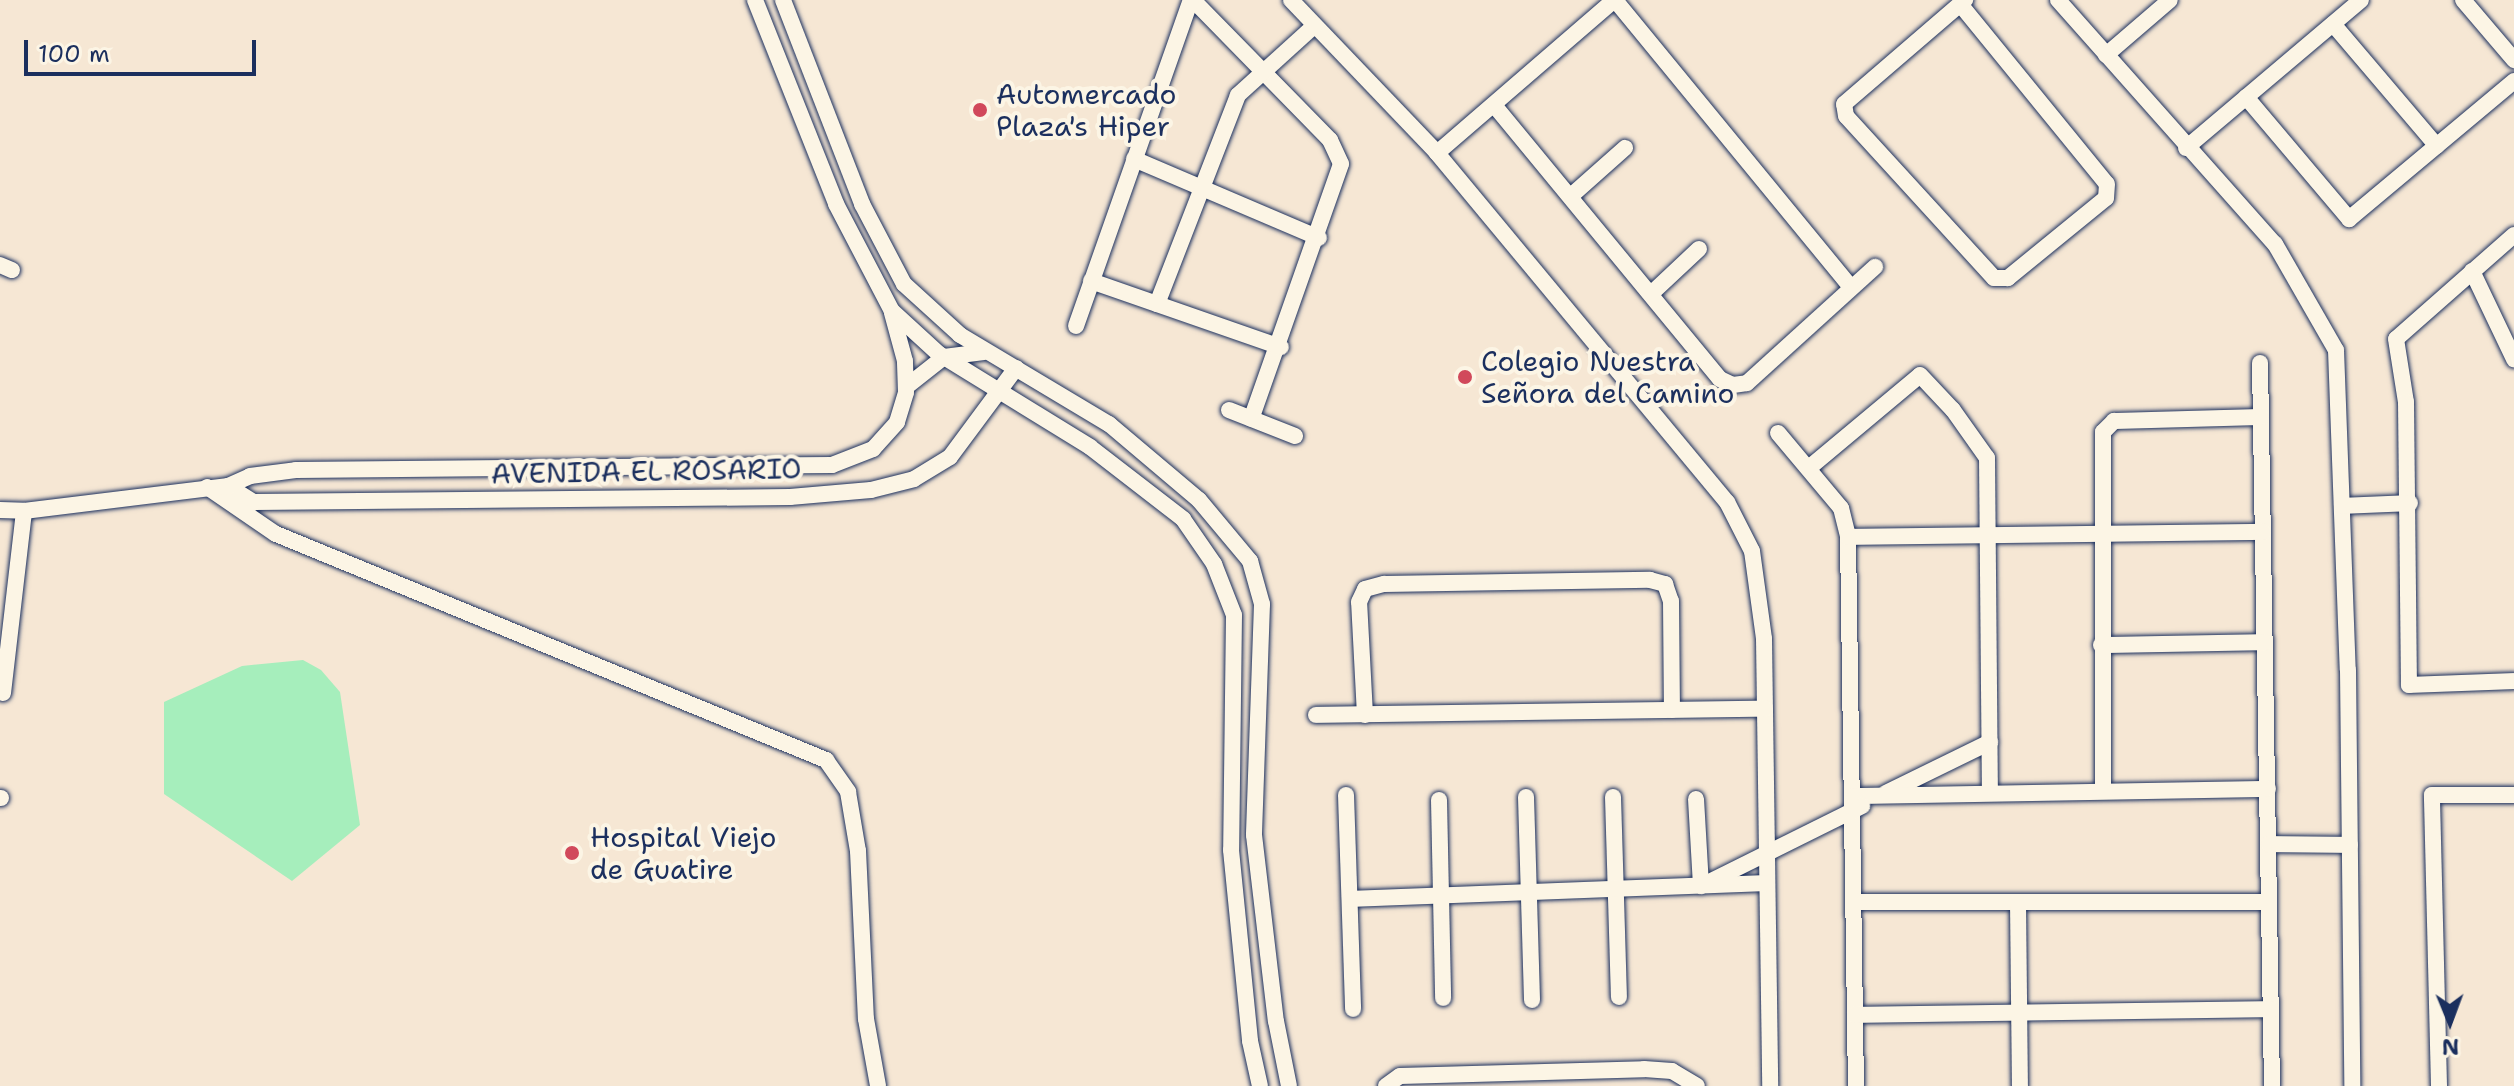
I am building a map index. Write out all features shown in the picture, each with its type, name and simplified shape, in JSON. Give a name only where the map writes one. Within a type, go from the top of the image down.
[{"type":"street","points":[[755,0],[836,204],[892,311],[944,357],[1090,447],[1183,519],[1214,564],[1234,615],[1231,850],[1250,1041],[1260,1086]]},
{"type":"street","points":[[783,0],[862,204],[904,284],[960,335],[1109,424],[1199,500],[1250,561],[1262,604],[1254,835],[1276,1021],[1289,1086]]},
{"type":"street","points":[[1076,326],[1192,0],[1261,74],[1330,140],[1341,164],[1281,347],[1251,419]]},
{"type":"street","points":[[1291,0],[1437,153],[1727,502],[1752,551],[1764,639],[1770,1086]]},
{"type":"street","points":[[1437,153],[1614,0],[1851,287]]},
{"type":"street","points":[[2058,0],[2186,148],[2275,244],[2336,350],[2350,845],[2352,1086]]},
{"type":"street","points":[[2186,148],[2361,0]]},
{"type":"street","points":[[2463,0],[2514,60]]},
{"type":"street","points":[[2106,55],[2166,1]]},
{"type":"street","points":[[1962,2],[2107,184],[2106,198],[2008,278],[1994,278],[1846,116],[1844,104],[1962,2]]},
{"type":"street","points":[[2333,24],[2437,146]]},
{"type":"street","points":[[1157,304],[1238,95],[1314,26]]},
{"type":"street","points":[[2246,97],[2349,219],[2514,81]]},
{"type":"street","points":[[1494,105],[1653,292],[1720,379],[1733,385],[1747,383],[1875,267]]},
{"type":"street","points":[[1572,195],[1625,148]]},
{"type":"street","points":[[1134,159],[1202,185],[1319,238]]},
{"type":"street","points":[[2514,235],[2396,339],[2406,402],[2410,503],[2409,685],[2514,681]]},
{"type":"street","points":[[1653,292],[1699,249]]},
{"type":"street","points":[[2472,271],[2514,359]]},
{"type":"street","points":[[1091,281],[1281,347]]},
{"type":"street","name":"AVENIDA EL ROSARIO","points":[[0,510],[24,511],[228,486],[250,476],[296,470],[832,465],[873,449],[897,422],[906,387],[905,361],[892,311]]},
{"type":"street","points":[[906,387],[944,357],[971,350],[992,354]]},
{"type":"street","points":[[2260,363],[2272,1086]]},
{"type":"street","name":"AVENIDA EL ROSARIO","points":[[228,486],[254,502],[790,497],[871,490],[895,486],[942,464],[1001,393],[1016,368]]},
{"type":"street","points":[[1810,467],[1920,375],[1953,410],[1987,458],[1990,793]]},
{"type":"street","points":[[1229,410],[1295,436]]},
{"type":"street","points":[[2103,791],[2099,534],[2103,432],[2114,421],[2261,417]]},
{"type":"street","points":[[1778,433],[1810,467],[1841,508],[1848,537],[1856,1086]]},
{"type":"street","points":[[207,487],[276,534],[826,760],[848,792],[858,851],[866,1019],[878,1086]]},
{"type":"street","points":[[2342,506],[2410,503]]},
{"type":"street","points":[[3,693],[24,511]]},
{"type":"street","points":[[1848,537],[2263,532]]},
{"type":"street","points":[[1365,715],[1359,602],[1365,589],[1384,584],[1650,580],[1665,584],[1671,601],[1672,710]]},
{"type":"street","points":[[2101,645],[2265,642]]},
{"type":"street","points":[[1316,715],[1765,709]]},
{"type":"street","points":[[1701,886],[1854,803],[1883,795],[1990,742]]},
{"type":"street","points":[[1883,795],[2268,789]]},
{"type":"street","points":[[1346,795],[1353,1009]]},
{"type":"street","points":[[2439,1086],[2432,795],[2514,795]]},
{"type":"street","points":[[1526,797],[1532,1000]]},
{"type":"street","points":[[1613,797],[1619,997]]},
{"type":"street","points":[[1696,799],[1701,886]]},
{"type":"street","points":[[1439,800],[1443,998]]},
{"type":"street","points":[[2269,844],[2350,845]]},
{"type":"street","points":[[1350,899],[1766,883]]},
{"type":"street","points":[[1853,902],[2269,902]]},
{"type":"street","points":[[2018,902],[2020,1086]]},
{"type":"street","points":[[1855,1015],[2019,1009],[2271,1009]]},
{"type":"street","points":[[1386,1086],[1400,1076],[1490,1080],[1672,1071],[1697,1086]]},
{"type":"green space","points":[[303,660],[321,670],[340,692],[360,825],[292,881],[164,794],[164,702],[242,666]]},
{"type":"place","name":"Automercado Plaza's Hiper","points":[[980,110]]},
{"type":"place","name":"Colegio Nuestra Señora del Camino","points":[[1465,377]]},
{"type":"place","name":"Hospital Viejo de Guatire","points":[[572,853]]}]
